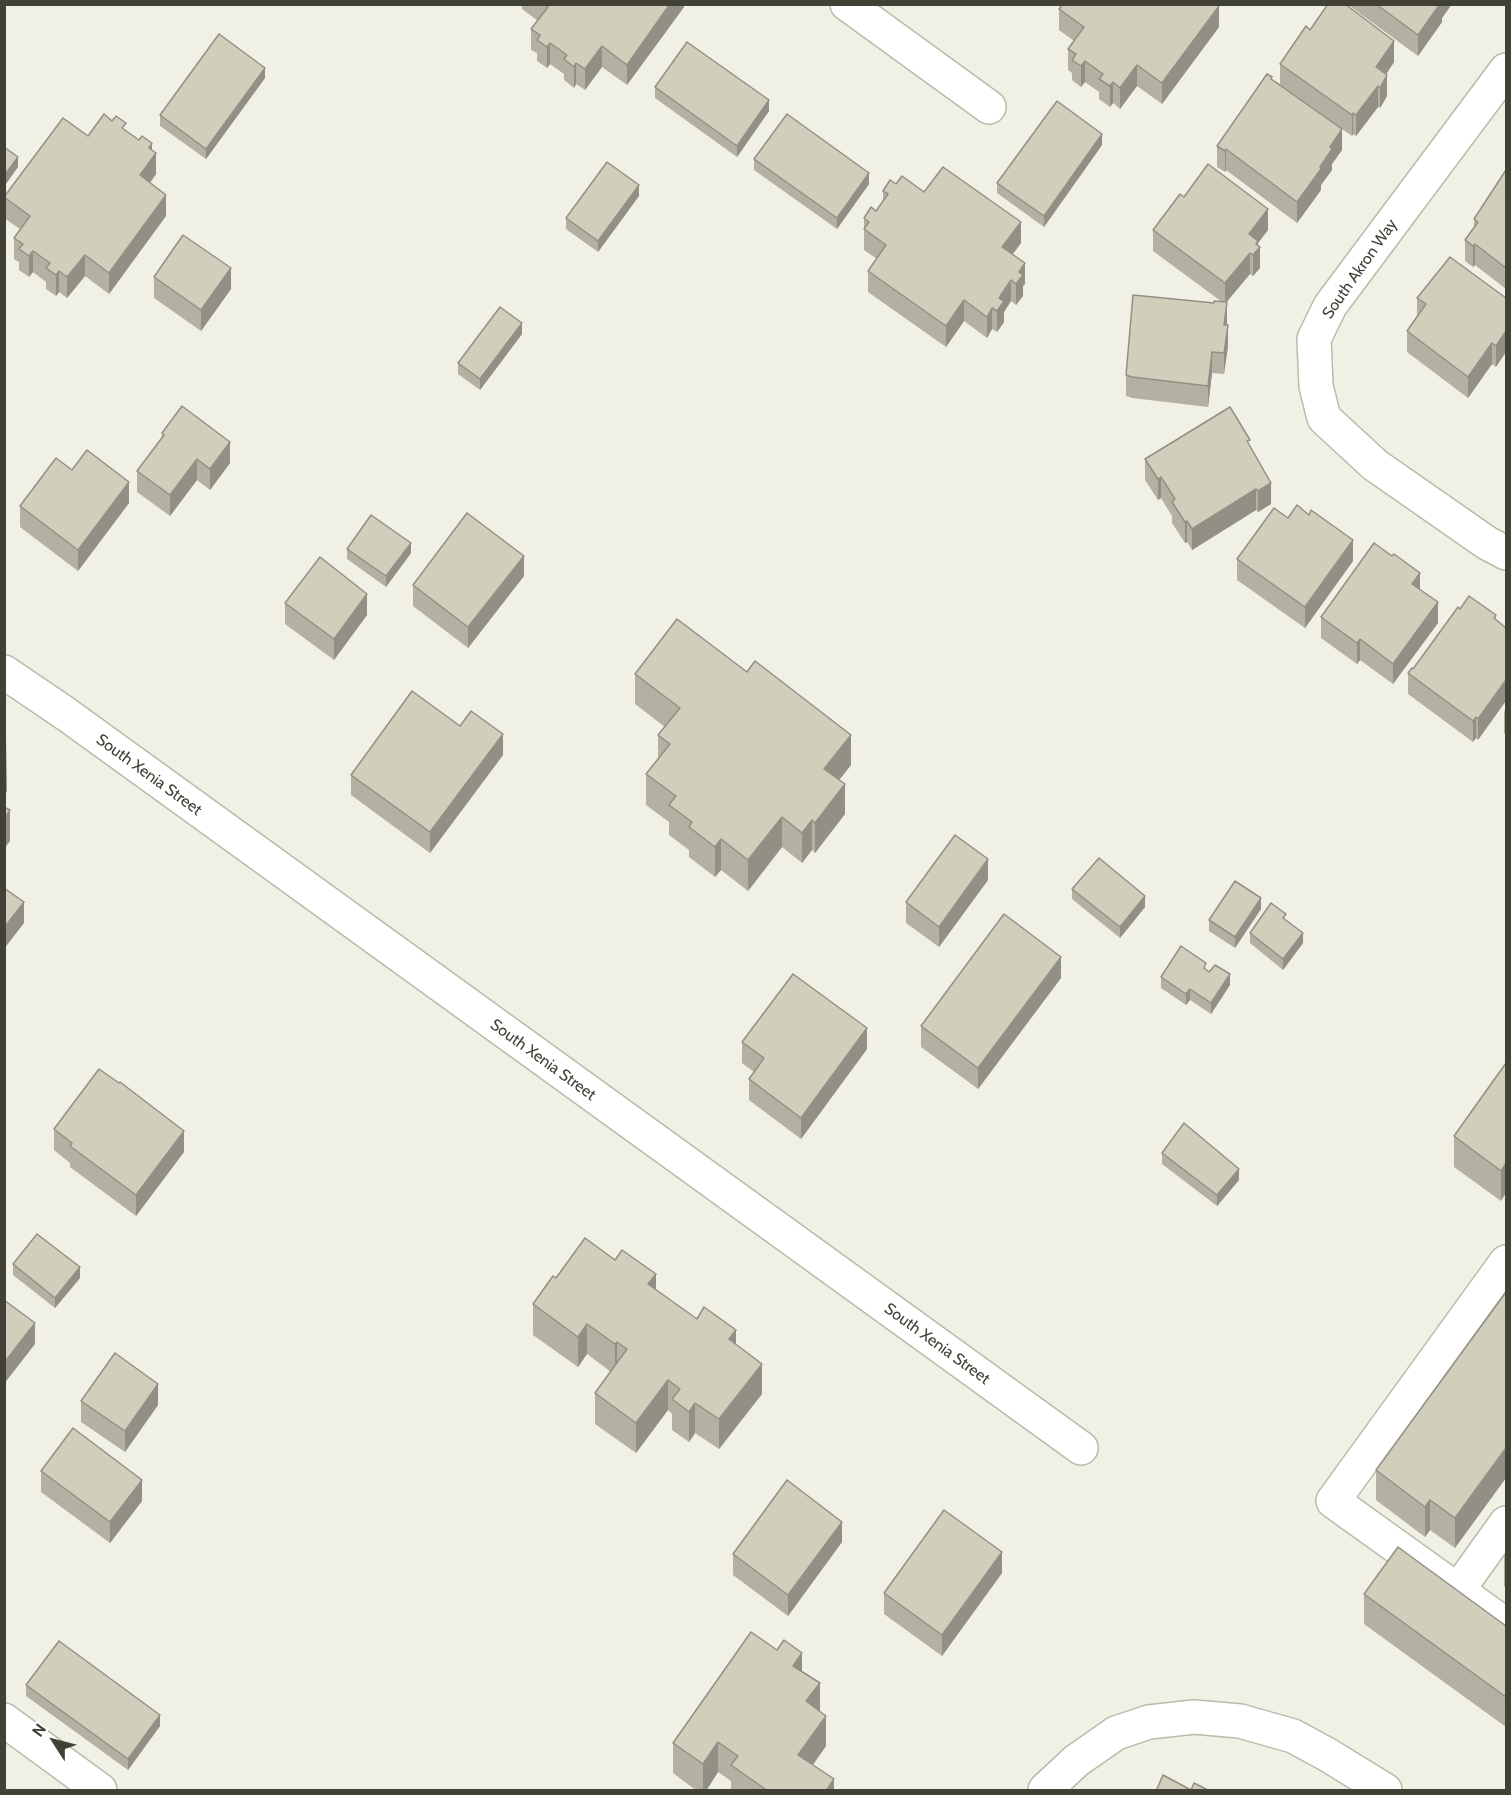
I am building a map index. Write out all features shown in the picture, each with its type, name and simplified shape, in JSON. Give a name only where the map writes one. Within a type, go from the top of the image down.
[{"type":"street","points":[[847,4],[989,107]]},
{"type":"street","name":"South Akron Way","points":[[1506,70],[1330,306],[1314,339],[1316,386],[1324,418],[1375,465],[1487,543],[1506,553]]},
{"type":"street","name":"South Xenia Street","points":[[4,672],[66,714],[1081,1448]]},
{"type":"street","points":[[1506,1262],[1333,1501],[1506,1625]]},
{"type":"street","points":[[1458,1590],[1506,1523]]},
{"type":"street","points":[[1046,1791],[1076,1761],[1116,1733],[1149,1722],[1194,1717],[1240,1721],[1293,1736],[1385,1791]]},
{"type":"street","points":[[4,1720],[100,1791]]},
{"type":"building","points":[[544,4],[670,4],[627,65],[602,46],[585,69],[576,63],[574,67],[564,59],[567,55],[550,43],[547,47],[537,40],[540,35],[531,29],[548,7]]},
{"type":"building","points":[[1063,4],[1217,4],[1219,6],[1162,83],[1137,65],[1120,88],[1113,82],[1110,86],[1099,79],[1103,74],[1085,61],[1081,66],[1072,60],[1076,54],[1068,49],[1084,27],[1059,9]]},
{"type":"building","points":[[1328,4],[1345,4],[1394,41],[1376,67],[1387,75],[1380,88],[1378,86],[1356,115],[1353,113],[1352,115],[1280,64],[1306,26],[1310,30]]},
{"type":"building","points":[[1376,4],[1440,4],[1418,35]]},
{"type":"building","points":[[219,34],[265,68],[206,149],[160,115]]},
{"type":"building","points":[[687,42],[769,100],[737,146],[655,87]]},
{"type":"building","points":[[1267,74],[1342,129],[1330,147],[1332,149],[1320,167],[1321,169],[1297,202],[1226,149],[1225,151],[1217,146]]},
{"type":"building","points":[[1057,101],[1102,134],[1044,216],[997,183]]},
{"type":"building","points":[[104,114],[112,121],[116,116],[126,123],[122,128],[139,140],[142,136],[152,143],[149,148],[156,153],[140,175],[166,195],[109,273],[85,255],[67,277],[59,271],[56,275],[46,268],[50,263],[33,251],[29,256],[19,249],[23,244],[14,238],[30,216],[4,197],[63,118],[88,136]]},
{"type":"building","points":[[787,114],[869,173],[837,218],[754,159]]},
{"type":"building","points":[[4,147],[18,157],[4,176]]},
{"type":"building","points":[[607,162],[639,185],[598,241],[566,218]]},
{"type":"building","points":[[1208,164],[1268,209],[1249,234],[1258,241],[1256,244],[1260,247],[1253,255],[1250,253],[1225,283],[1153,230],[1180,194],[1184,197]]},
{"type":"building","points":[[943,167],[1021,222],[1002,247],[1025,263],[1019,272],[1023,275],[1016,284],[1011,280],[999,298],[1004,301],[997,311],[992,308],[987,317],[964,300],[946,326],[868,271],[886,245],[864,229],[869,222],[864,218],[871,207],[876,211],[888,194],[883,191],[890,180],[896,184],[902,176],[924,192]]},
{"type":"building","points":[[1506,170],[1506,268],[1475,244],[1473,246],[1465,240],[1478,222],[1474,219]]},
{"type":"building","points":[[183,235],[231,268],[201,310],[154,277]]},
{"type":"building","points":[[1450,257],[1506,298],[1506,331],[1496,346],[1492,343],[1468,377],[1407,331],[1426,304],[1417,298]]},
{"type":"building","points":[[1133,295],[1214,303],[1214,301],[1227,302],[1224,325],[1228,325],[1224,353],[1212,352],[1208,386],[1126,375]]},
{"type":"building","points":[[500,307],[522,323],[480,379],[458,363]]},
{"type":"building","points":[[182,406],[230,442],[210,469],[197,459],[170,495],[137,471]]},
{"type":"building","points":[[1230,407],[1250,440],[1247,441],[1271,483],[1258,491],[1256,489],[1192,529],[1172,502],[1175,499],[1161,477],[1158,479],[1145,459]]},
{"type":"building","points":[[87,450],[129,482],[78,550],[20,506],[56,458],[72,470]]},
{"type":"building","points":[[1297,505],[1309,515],[1311,510],[1353,540],[1305,607],[1237,559],[1274,508],[1288,518]]},
{"type":"building","points":[[467,513],[524,556],[468,627],[413,585]]},
{"type":"building","points":[[371,515],[411,543],[386,576],[347,549]]},
{"type":"building","points":[[1374,543],[1420,573],[1412,584],[1438,602],[1393,664],[1360,639],[1357,643],[1321,617]]},
{"type":"building","points":[[320,557],[367,594],[334,639],[285,603]]},
{"type":"building","points":[[1469,596],[1496,615],[1494,618],[1506,628],[1506,680],[1478,719],[1476,717],[1473,721],[1408,673]]},
{"type":"building","points":[[677,619],[747,672],[755,661],[851,735],[824,769],[845,784],[815,823],[812,820],[802,833],[782,817],[748,860],[721,839],[715,847],[689,827],[692,822],[669,805],[676,796],[646,774],[670,744],[658,735],[680,708],[635,674]]},
{"type":"building","points":[[412,691],[460,726],[471,711],[503,734],[430,832],[351,775]]},
{"type":"building","points":[[4,807],[10,810],[4,819]]},
{"type":"building","points":[[955,835],[988,859],[939,927],[906,902]]},
{"type":"building","points":[[1099,858],[1145,896],[1120,927],[1072,889]]},
{"type":"building","points":[[1235,881],[1261,898],[1235,937],[1209,920]]},
{"type":"building","points":[[4,888],[24,902],[4,928]]},
{"type":"building","points":[[1271,903],[1286,914],[1283,918],[1303,933],[1283,959],[1250,933]]},
{"type":"building","points":[[1004,914],[1061,957],[978,1068],[921,1026]]},
{"type":"building","points":[[1181,946],[1206,963],[1204,968],[1209,972],[1215,965],[1230,974],[1211,1003],[1190,989],[1186,994],[1161,977]]},
{"type":"building","points":[[793,974],[867,1028],[801,1118],[749,1079],[764,1058],[742,1042]]},
{"type":"building","points":[[1506,1063],[1506,1163],[1501,1171],[1454,1136]]},
{"type":"building","points":[[99,1069],[120,1082],[184,1131],[136,1195],[70,1146],[72,1143],[54,1129]]},
{"type":"building","points":[[1184,1123],[1239,1169],[1217,1195],[1162,1153]]},
{"type":"building","points":[[37,1234],[80,1267],[55,1298],[13,1264]]},
{"type":"building","points":[[585,1238],[615,1260],[622,1250],[656,1274],[648,1284],[697,1319],[704,1307],[736,1330],[729,1339],[762,1364],[719,1419],[695,1403],[689,1412],[672,1399],[680,1389],[668,1380],[636,1423],[595,1393],[627,1349],[617,1342],[615,1344],[587,1324],[578,1337],[533,1304],[553,1276],[556,1278]]},
{"type":"building","points":[[1506,1292],[1506,1448],[1455,1518],[1430,1500],[1425,1507],[1376,1470]]},
{"type":"building","points":[[4,1300],[35,1323],[4,1363]]},
{"type":"building","points":[[115,1353],[158,1384],[125,1431],[81,1401]]},
{"type":"building","points":[[73,1428],[142,1480],[110,1522],[41,1471]]},
{"type":"building","points":[[787,1480],[842,1522],[788,1595],[733,1554]]},
{"type":"building","points":[[944,1510],[1002,1552],[942,1635],[884,1593]]},
{"type":"building","points":[[1398,1547],[1506,1626],[1506,1697],[1364,1594]]},
{"type":"building","points":[[751,1632],[777,1650],[784,1640],[802,1653],[793,1666],[820,1683],[806,1701],[826,1716],[798,1755],[834,1779],[826,1791],[768,1791],[731,1765],[738,1756],[718,1742],[703,1764],[673,1743]]},
{"type":"building","points":[[59,1641],[160,1715],[128,1759],[26,1685]]},
{"type":"building","points":[[1163,1775],[1191,1790],[1194,1783],[1210,1791],[1156,1791]]}]
